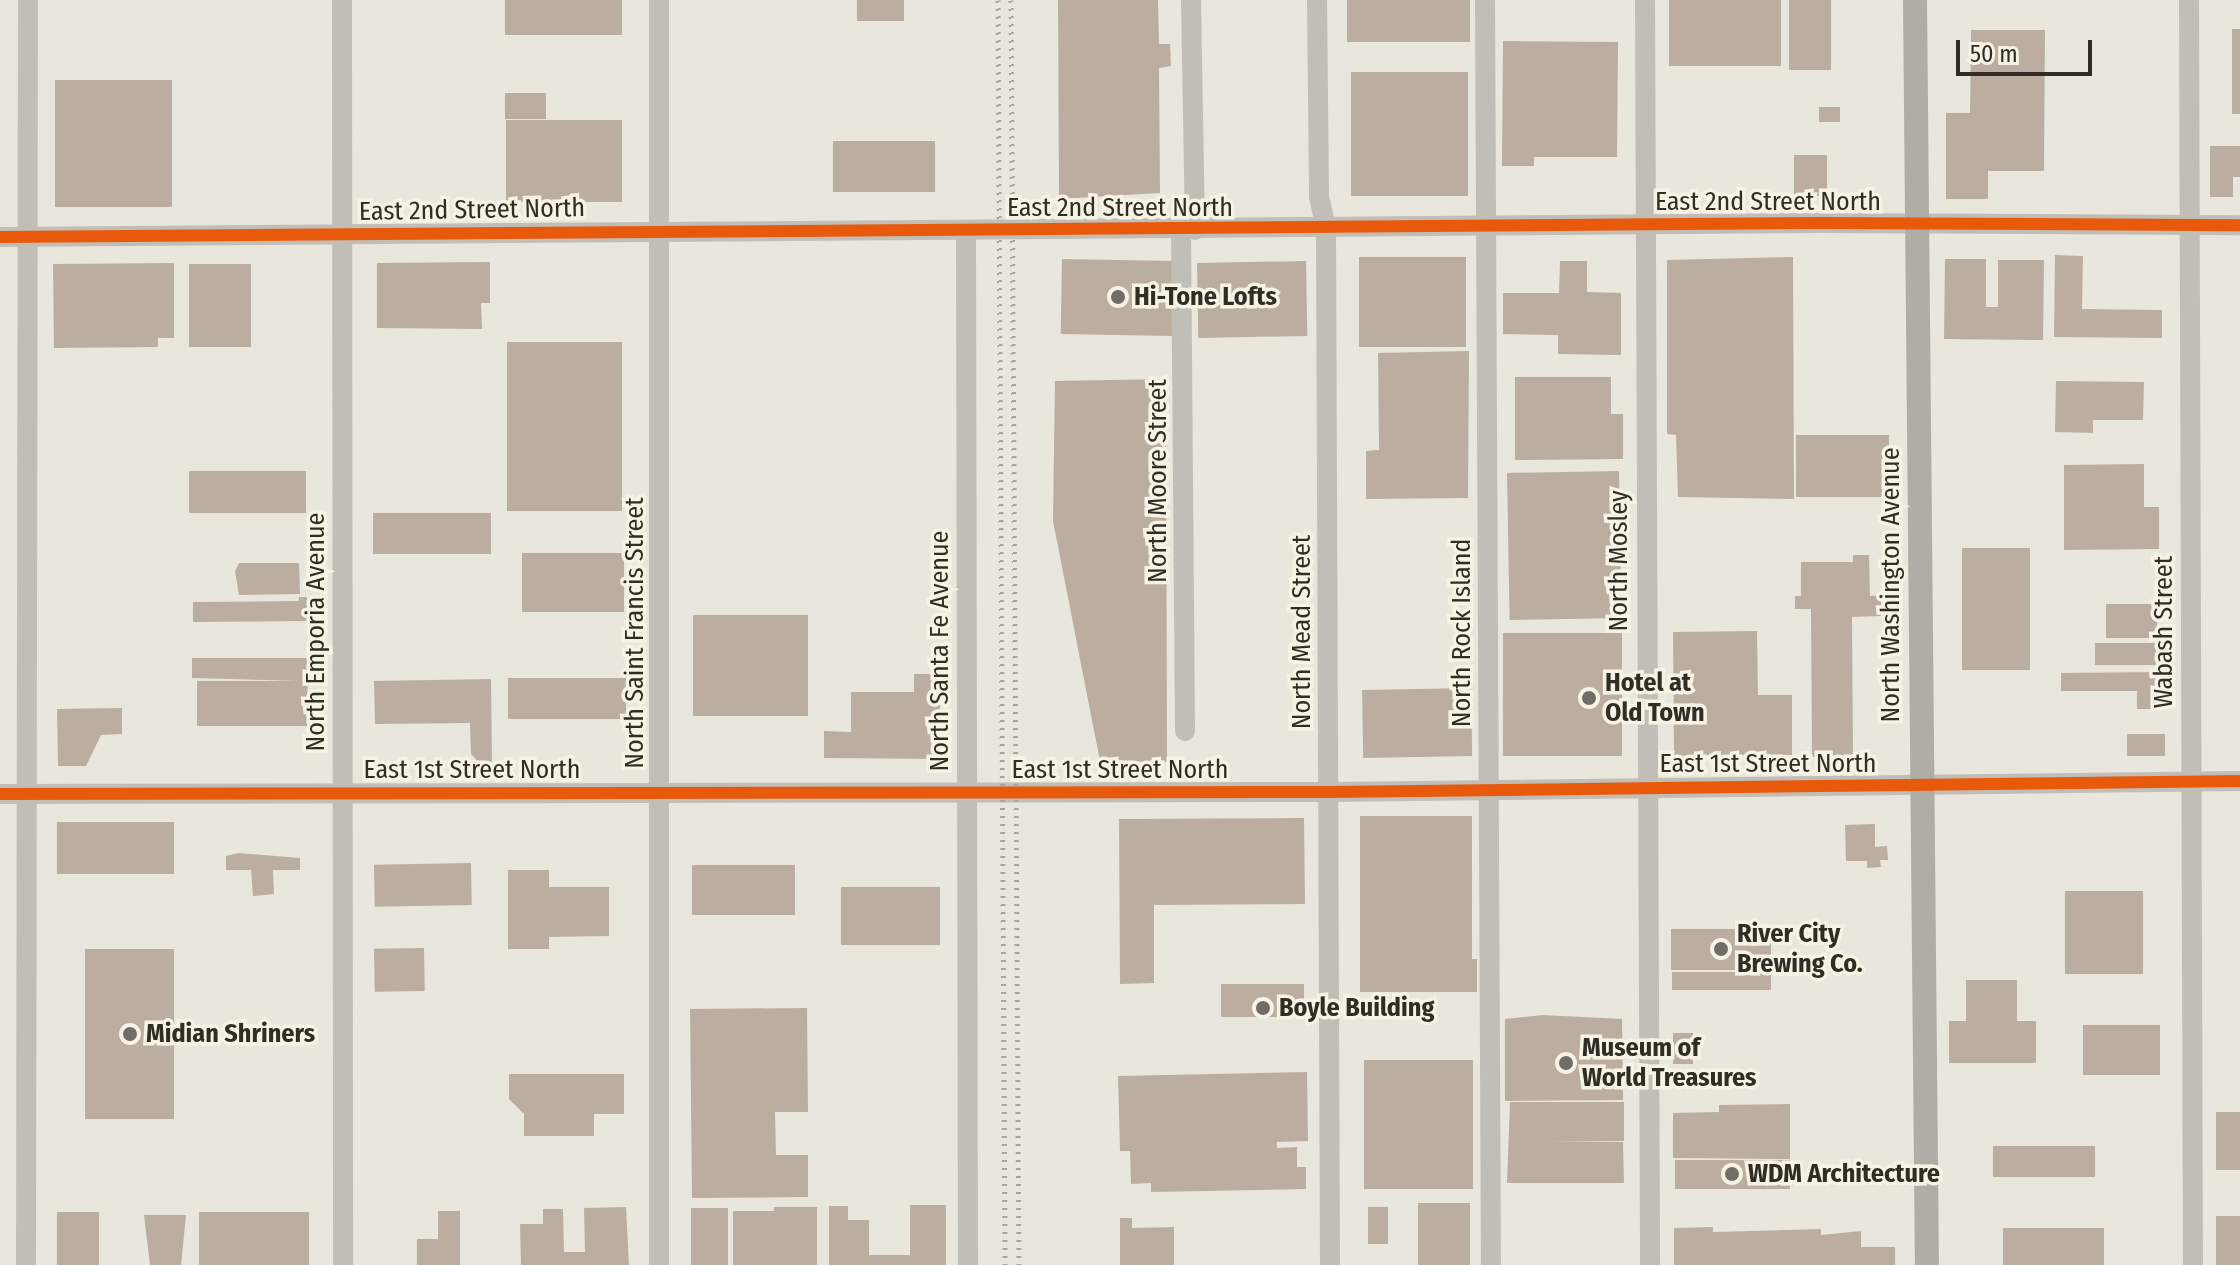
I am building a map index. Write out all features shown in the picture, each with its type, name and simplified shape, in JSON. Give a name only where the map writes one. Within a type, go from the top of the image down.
[{"type":"main road","name":"North Washington Avenue","points":[[1915,0],[1920,785],[1927,1265]]},
{"type":"street","points":[[26,1265],[24,794],[28,0]]},
{"type":"street","name":"North Emporia Avenue","points":[[342,0],[343,1265]]},
{"type":"street","name":"North Saint Francis Street","points":[[659,0],[662,793],[659,1265]]},
{"type":"street","name":"North Moore Street","points":[[1185,731],[1184,379],[1191,0]]},
{"type":"street","name":"North Mead Street","points":[[1317,0],[1319,197],[1326,228],[1330,1265]]},
{"type":"street","name":"North Rock Island","points":[[1485,0],[1491,1265]]},
{"type":"street","name":"North Mosley","points":[[1645,0],[1650,1265]]},
{"type":"street","name":"Wabash Street","points":[[2189,0],[2193,1265]]},
{"type":"street","name":"East 2nd Street North","points":[[0,237],[660,230],[1188,231],[1644,225],[2240,225]]},
{"type":"street","name":"North Santa Fe Avenue","points":[[966,230],[968,1265]]},
{"type":"street","name":"East 1st Street North","points":[[0,794],[1329,792],[2240,781]]},
{"type":"building","points":[[505,0],[622,0],[622,35],[505,35]]},
{"type":"building","points":[[857,0],[904,0],[904,21],[857,21]]},
{"type":"building","points":[[1058,0],[1158,0],[1159,44],[1170,44],[1171,66],[1159,68],[1160,193],[1059,199]]},
{"type":"building","points":[[1347,0],[1470,0],[1470,42],[1347,42]]},
{"type":"building","points":[[1669,0],[1781,0],[1781,66],[1669,66]]},
{"type":"building","points":[[1789,0],[1831,0],[1831,70],[1789,70]]},
{"type":"building","points":[[2232,29],[2240,29],[2240,114],[2232,114]]},
{"type":"building","points":[[1971,30],[2045,30],[2044,171],[1988,171],[1988,199],[1946,199],[1946,113],[1970,113]]},
{"type":"building","points":[[1503,41],[1618,42],[1617,157],[1534,157],[1534,166],[1502,166]]},
{"type":"building","points":[[1351,72],[1468,72],[1468,196],[1351,196]]},
{"type":"building","points":[[55,80],[172,80],[172,207],[55,207]]},
{"type":"building","points":[[505,93],[546,93],[546,119],[505,119]]},
{"type":"building","points":[[1819,107],[1840,107],[1840,122],[1819,122]]},
{"type":"building","points":[[506,120],[622,120],[622,202],[506,202]]},
{"type":"building","points":[[833,141],[935,141],[935,192],[833,192]]},
{"type":"building","points":[[2210,146],[2240,146],[2240,177],[2233,177],[2233,197],[2210,197]]},
{"type":"building","points":[[1794,155],[1827,155],[1827,196],[1794,196]]},
{"type":"building","points":[[2055,255],[2083,256],[2082,309],[2162,310],[2162,338],[2054,337]]},
{"type":"building","points":[[1359,257],[1466,257],[1466,347],[1359,347]]},
{"type":"building","points":[[1793,257],[1794,499],[1678,497],[1676,435],[1667,434],[1667,260]]},
{"type":"building","name":"Hi-Tone Lofts","points":[[1062,259],[1174,261],[1173,336],[1061,334]]},
{"type":"building","points":[[1945,259],[1986,259],[1986,307],[1998,307],[1998,260],[2044,260],[2043,340],[1944,339]]},
{"type":"building","points":[[1306,261],[1307,336],[1198,338],[1197,263]]},
{"type":"building","points":[[1560,261],[1587,261],[1587,292],[1621,293],[1621,355],[1558,354],[1558,335],[1503,334],[1503,293],[1559,293]]},
{"type":"building","points":[[490,262],[490,303],[481,303],[482,329],[377,328],[377,263]]},
{"type":"building","points":[[174,263],[174,338],[158,338],[158,347],[54,348],[53,264]]},
{"type":"building","points":[[189,264],[251,264],[251,347],[189,347]]},
{"type":"building","points":[[507,342],[622,342],[622,511],[507,511]]},
{"type":"building","points":[[1469,351],[1468,498],[1366,499],[1366,451],[1379,450],[1378,353]]},
{"type":"building","points":[[1515,377],[1611,377],[1611,414],[1623,414],[1623,459],[1515,460]]},
{"type":"building","points":[[1166,379],[1167,762],[1100,761],[1053,521],[1055,381]]},
{"type":"building","points":[[2056,381],[2144,382],[2143,420],[2093,420],[2093,433],[2055,432]]},
{"type":"building","points":[[1796,435],[1889,435],[1889,497],[1796,497]]},
{"type":"building","points":[[2144,464],[2144,507],[2159,507],[2159,549],[2064,550],[2064,465]]},
{"type":"building","points":[[189,471],[306,471],[306,513],[189,513]]},
{"type":"building","points":[[1619,471],[1622,618],[1510,620],[1507,473]]},
{"type":"building","points":[[373,513],[491,513],[491,554],[373,554]]},
{"type":"building","points":[[1962,548],[2030,548],[2030,670],[1962,670]]},
{"type":"building","points":[[522,553],[624,553],[624,612],[522,612]]},
{"type":"building","points":[[1853,555],[1869,555],[1870,596],[1881,595],[1881,616],[1852,617],[1853,756],[1812,757],[1811,609],[1795,609],[1795,596],[1801,596],[1801,562],[1853,562]]},
{"type":"building","points":[[239,563],[299,563],[300,594],[239,595],[235,571]]},
{"type":"building","points":[[299,597],[307,597],[307,621],[193,622],[193,602],[299,601]]},
{"type":"building","points":[[2106,604],[2157,604],[2157,638],[2106,638]]},
{"type":"building","points":[[693,615],[808,615],[808,716],[693,716]]},
{"type":"building","points":[[1757,631],[1758,695],[1792,695],[1792,755],[1674,756],[1673,632]]},
{"type":"building","points":[[1503,633],[1622,633],[1622,756],[1503,756]]},
{"type":"building","points":[[2095,643],[2158,643],[2158,665],[2095,665]]},
{"type":"building","points":[[192,658],[308,658],[307,726],[197,726],[197,681],[298,681],[192,678]]},
{"type":"building","points":[[2160,672],[2161,709],[2137,709],[2137,691],[2061,691],[2061,673]]},
{"type":"building","points":[[914,674],[940,674],[940,759],[824,758],[824,731],[851,732],[851,692],[914,692]]},
{"type":"building","points":[[508,678],[626,678],[626,719],[508,719]]},
{"type":"building","points":[[491,679],[492,762],[478,762],[471,754],[470,723],[375,724],[374,681]]},
{"type":"building","points":[[1471,688],[1472,756],[1363,758],[1362,690]]},
{"type":"building","points":[[122,708],[122,734],[101,735],[86,766],[58,766],[57,709]]},
{"type":"building","points":[[2127,734],[2165,734],[2165,756],[2127,756]]},
{"type":"building","points":[[1360,816],[1472,816],[1472,959],[1477,959],[1477,992],[1360,992]]},
{"type":"building","points":[[1304,818],[1305,904],[1154,905],[1154,983],[1120,984],[1119,819]]},
{"type":"building","points":[[57,822],[174,822],[174,874],[57,874]]},
{"type":"building","points":[[1875,824],[1875,847],[1887,846],[1888,860],[1880,860],[1881,867],[1867,868],[1867,861],[1846,861],[1845,825]]},
{"type":"building","points":[[239,853],[300,858],[300,870],[273,870],[274,894],[253,896],[251,870],[226,870],[226,856]]},
{"type":"building","points":[[471,863],[472,905],[375,907],[374,865]]},
{"type":"building","points":[[692,865],[795,865],[795,915],[692,915]]},
{"type":"building","points":[[508,870],[549,870],[549,887],[609,887],[609,936],[549,937],[549,949],[508,949]]},
{"type":"building","points":[[841,887],[940,887],[940,945],[841,945]]},
{"type":"building","points":[[2065,891],[2143,891],[2143,974],[2065,974]]},
{"type":"building","name":"River City Brewing Co.","points":[[1671,929],[1771,929],[1771,970],[1671,970]]},
{"type":"building","points":[[424,948],[425,991],[375,992],[374,949]]},
{"type":"building","name":"Midian Shriners","points":[[85,949],[174,949],[174,1119],[85,1119]]},
{"type":"building","points":[[1672,972],[1771,972],[1771,990],[1672,990]]},
{"type":"building","points":[[1966,980],[2017,980],[2017,1021],[2036,1021],[2036,1063],[1949,1063],[1949,1021],[1966,1021]]},
{"type":"building","name":"Boyle Building","points":[[1221,984],[1304,984],[1304,1017],[1221,1017]]},
{"type":"building","points":[[807,1008],[808,1112],[775,1112],[776,1155],[808,1155],[808,1197],[692,1198],[690,1009]]},
{"type":"building","points":[[1543,1015],[1622,1019],[1623,1100],[1505,1101],[1505,1019]]},
{"type":"building","points":[[2083,1025],[2160,1025],[2160,1075],[2083,1075]]},
{"type":"building","points":[[1673,1033],[1693,1033],[1693,1064],[1673,1064]]},
{"type":"building","points":[[1364,1060],[1473,1060],[1473,1189],[1364,1189]]},
{"type":"building","points":[[1307,1072],[1308,1141],[1277,1142],[1277,1148],[1297,1147],[1297,1167],[1306,1167],[1306,1189],[1151,1192],[1151,1183],[1131,1184],[1130,1151],[1120,1151],[1118,1076]]},
{"type":"building","points":[[509,1074],[624,1074],[624,1114],[594,1114],[594,1136],[524,1136],[524,1114],[509,1099]]},
{"type":"building","points":[[1510,1102],[1624,1102],[1624,1141],[1550,1141],[1623,1142],[1624,1183],[1507,1183]]},
{"type":"building","points":[[1790,1104],[1790,1159],[1673,1158],[1673,1113],[1719,1112],[1719,1105]]},
{"type":"building","points":[[2216,1112],[2240,1112],[2240,1170],[2216,1170]]},
{"type":"building","points":[[1993,1146],[2095,1146],[2095,1177],[1993,1177]]},
{"type":"building","name":"WDM Architecture","points":[[1675,1160],[1790,1160],[1790,1189],[1675,1189]]},
{"type":"building","points":[[1418,1203],[1470,1203],[1470,1265],[1418,1265]]},
{"type":"building","points":[[910,1205],[946,1205],[946,1265],[829,1265],[829,1206],[848,1206],[848,1220],[869,1220],[869,1255],[910,1255]]},
{"type":"building","points":[[626,1207],[629,1265],[521,1265],[520,1224],[543,1224],[543,1209],[563,1209],[564,1252],[585,1252],[584,1208]]},
{"type":"building","points":[[774,1207],[817,1207],[817,1265],[733,1265],[733,1211],[774,1211]]},
{"type":"building","points":[[1368,1207],[1388,1207],[1388,1244],[1368,1244]]},
{"type":"building","points":[[691,1208],[728,1208],[728,1265],[691,1265]]},
{"type":"building","points":[[438,1211],[460,1211],[460,1265],[417,1265],[417,1239],[438,1239]]},
{"type":"building","points":[[57,1212],[99,1212],[99,1265],[57,1265]]},
{"type":"building","points":[[199,1212],[309,1212],[309,1265],[199,1265]]},
{"type":"building","points":[[144,1215],[186,1215],[181,1265],[150,1265]]},
{"type":"building","points":[[2216,1216],[2240,1216],[2240,1265],[2216,1265]]},
{"type":"building","points":[[1120,1218],[1132,1218],[1132,1228],[1174,1227],[1174,1265],[1120,1265]]},
{"type":"building","points":[[1713,1227],[1713,1232],[1821,1229],[1821,1235],[1861,1231],[1861,1247],[1895,1247],[1895,1265],[1674,1265],[1674,1228]]},
{"type":"building","points":[[2003,1228],[2104,1228],[2104,1265],[2003,1265]]},
{"type":"railway","points":[[998,0],[1005,1265]]},
{"type":"railway","points":[[1011,0],[1019,1265]]},
{"type":"cycle path","points":[[0,237],[1821,223],[2240,225]]},
{"type":"cycle path","points":[[0,794],[1329,792],[2240,781]]},
{"type":"place","name":"Hi-Tone Lofts","points":[[1118,297]]},
{"type":"place","name":"Hotel at Old Town","points":[[1589,698]]},
{"type":"place","name":"River City Brewing Co.","points":[[1721,949]]},
{"type":"place","name":"Boyle Building","points":[[1263,1008]]},
{"type":"place","name":"Midian Shriners","points":[[130,1034]]},
{"type":"place","name":"Museum of World Treasures","points":[[1566,1063]]},
{"type":"place","name":"WDM Architecture","points":[[1732,1174]]}]
